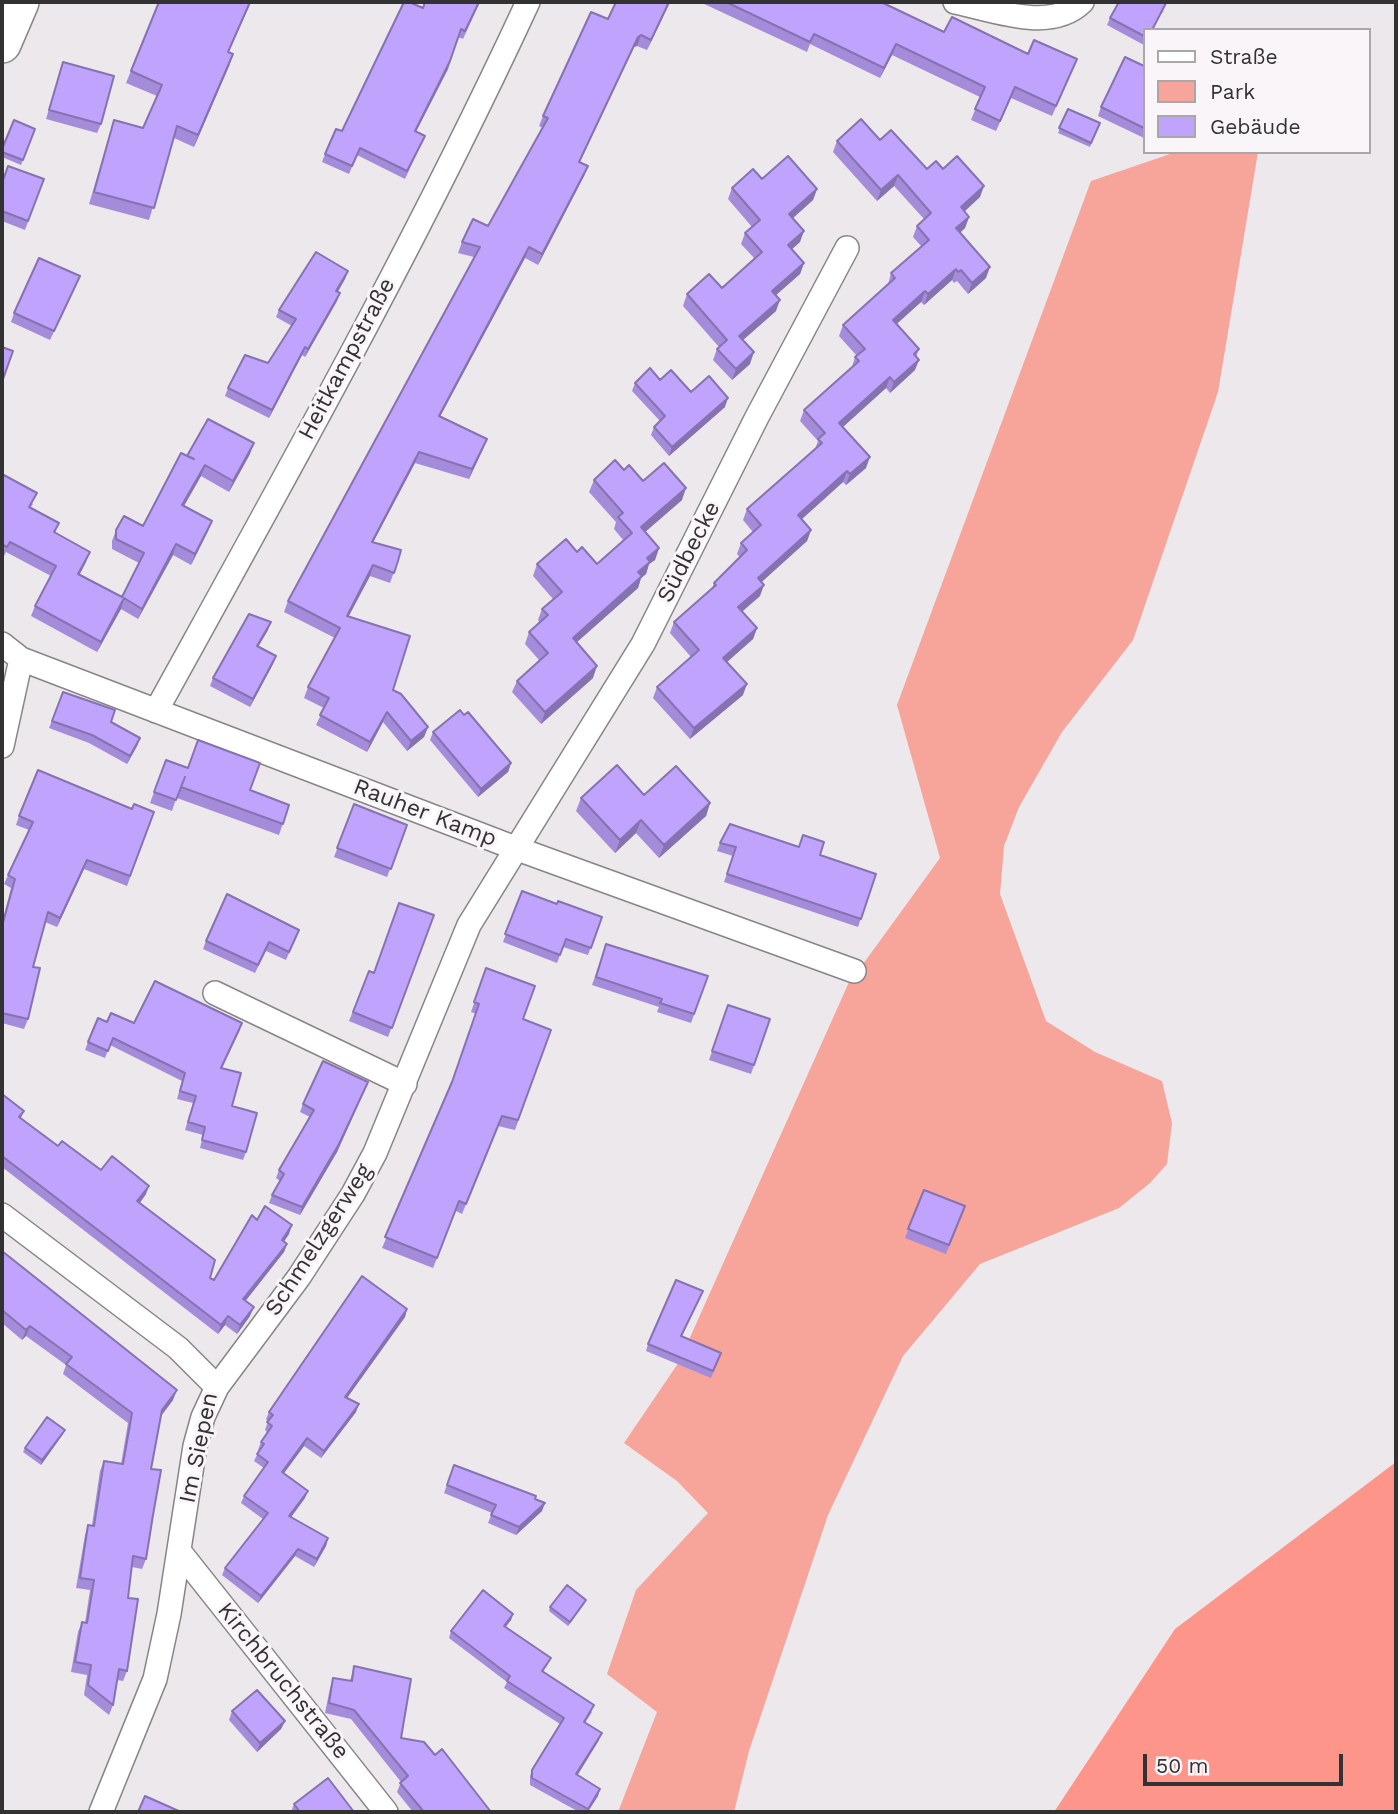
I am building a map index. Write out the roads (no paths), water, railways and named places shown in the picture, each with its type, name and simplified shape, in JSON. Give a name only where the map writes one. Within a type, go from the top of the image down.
[{"type":"main road","points":[[2,44],[20,2]]},
{"type":"street","name":"Heitkampstraße","points":[[156,711],[294,460],[482,103],[528,2]]},
{"type":"street","points":[[955,2],[1036,18],[1070,13],[1082,2]]},
{"type":"street","name":"Südbecke","points":[[515,848],[600,719],[643,644],[757,417],[847,248]]},
{"type":"street","name":"Rauher Kamp","points":[[2,644],[21,659],[156,711],[515,848],[854,971]]},
{"type":"street","points":[[2,746],[21,659]]},
{"type":"street","name":"Schmelzgerweg","points":[[217,1387],[299,1277],[353,1194],[375,1153],[405,1084],[469,925],[515,848]]},
{"type":"street","points":[[215,993],[405,1084]]},
{"type":"street","name":"Im Siepen","points":[[2,1215],[178,1348],[217,1387],[203,1417],[195,1446],[155,1679],[101,1812]]},
{"type":"street","name":"Kirchbruchstraße","points":[[179,1551],[386,1812]]}]
